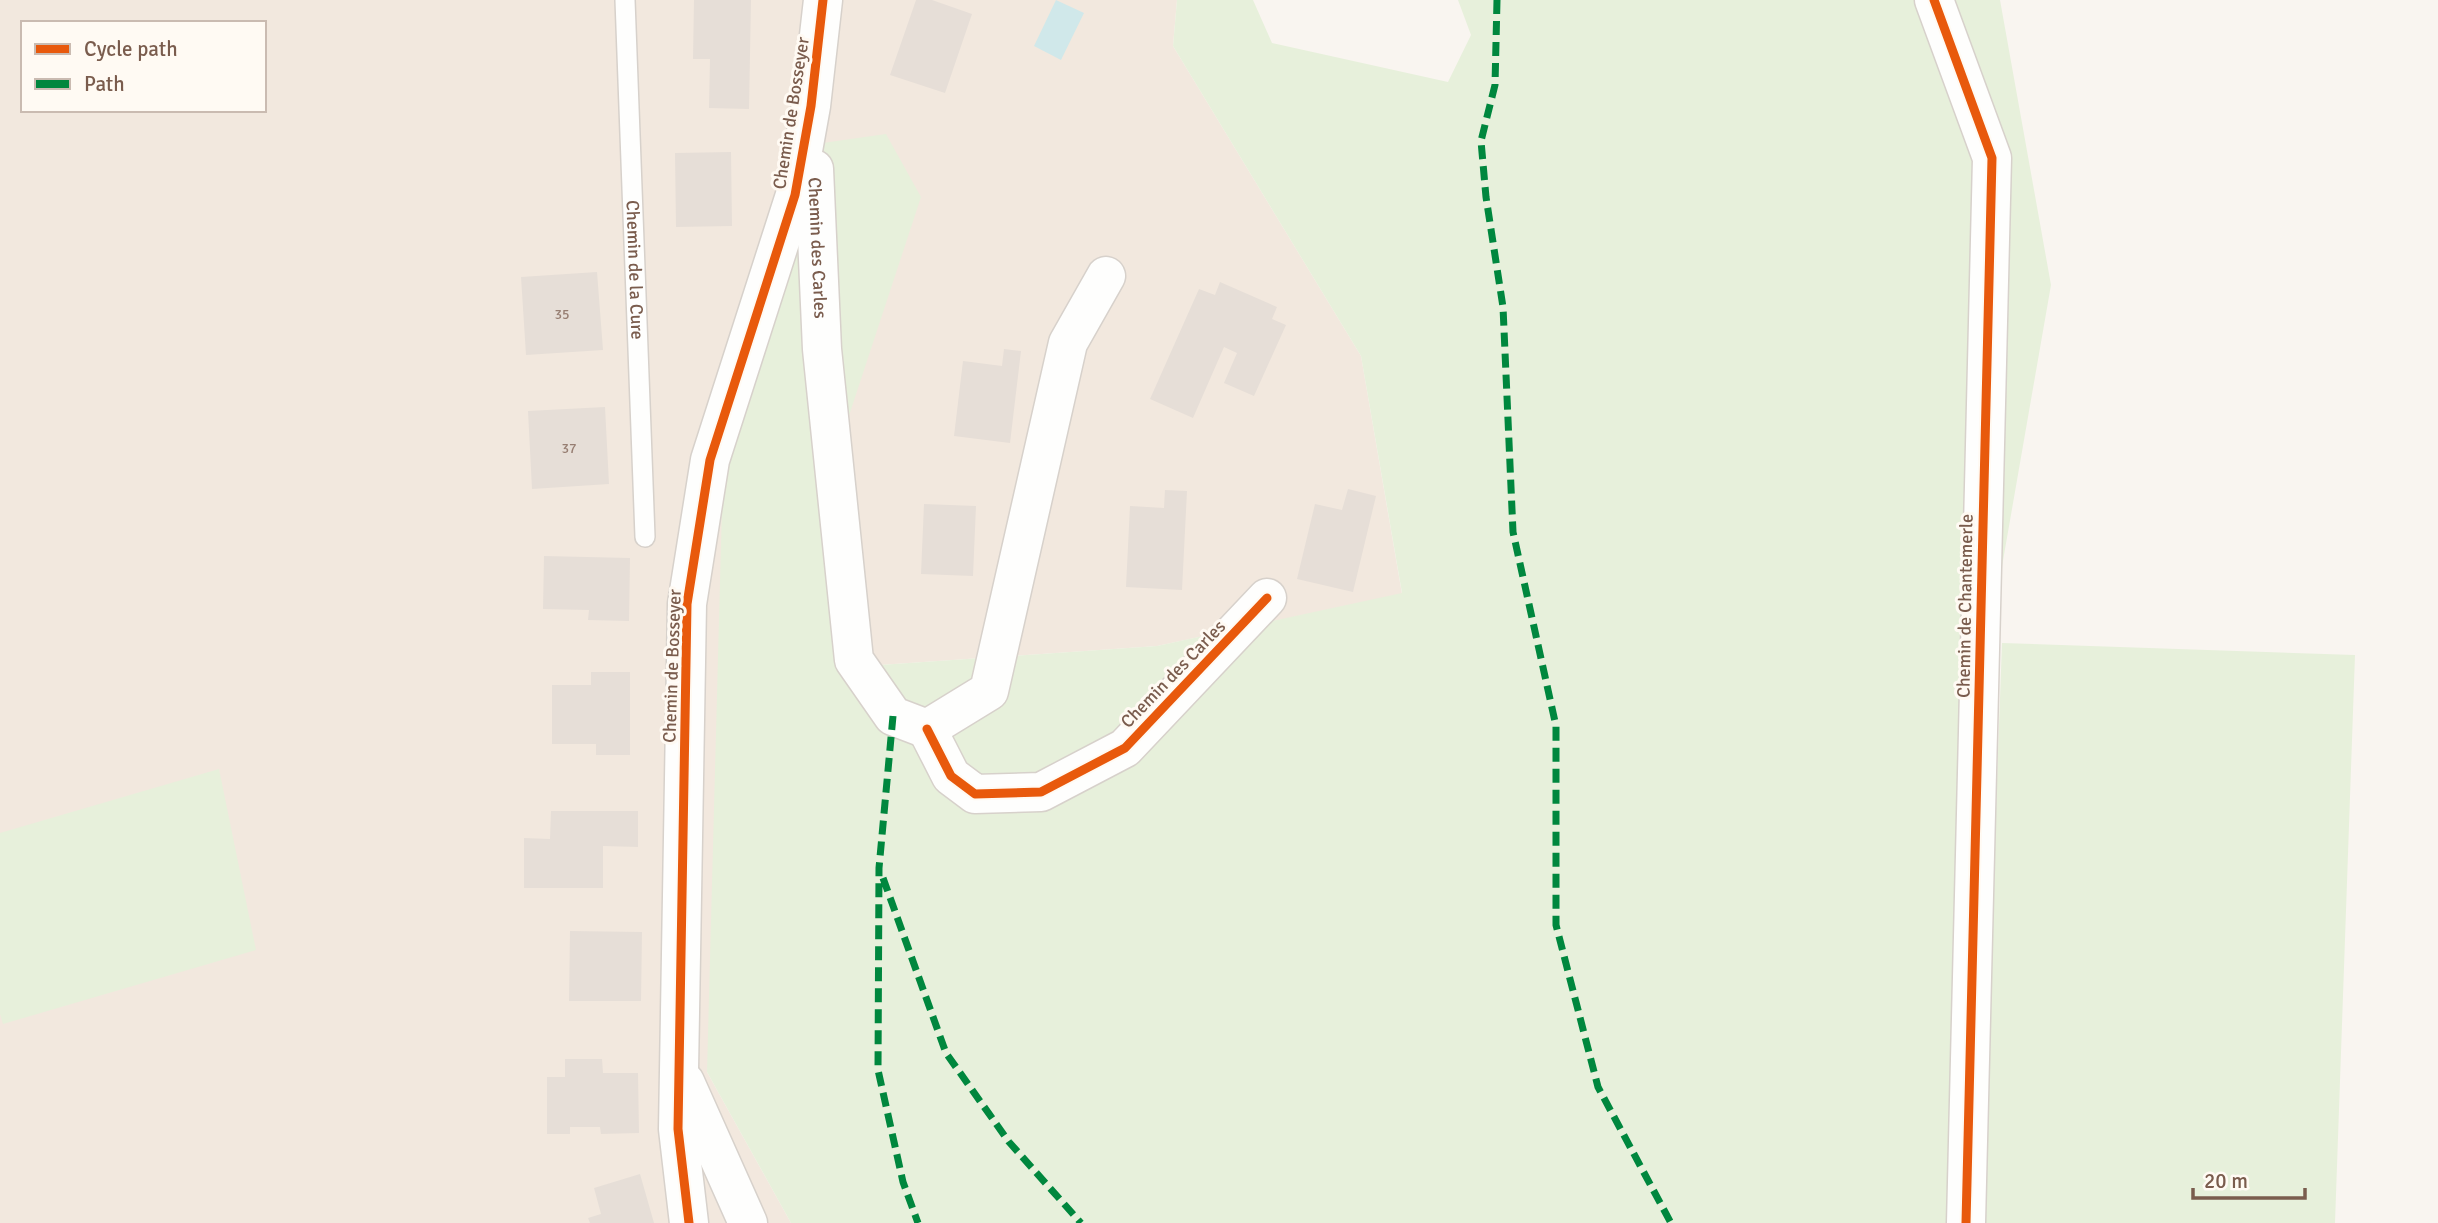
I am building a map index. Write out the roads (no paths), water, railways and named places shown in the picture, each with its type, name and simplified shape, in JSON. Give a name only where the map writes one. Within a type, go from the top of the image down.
[{"type":"street","name":"Chemin de Bosseyer","points":[[689,1223],[678,1129],[687,604],[710,460],[795,195],[811,106],[823,0]]},
{"type":"street","name":"Chemin de Chantemerle","points":[[1934,0],[1992,158],[1966,1223]]},
{"type":"street","name":"Chemin des Carles","points":[[811,106],[822,349],[854,660],[893,716],[927,729],[951,776],[975,794],[1041,792],[1125,748],[1267,598]]},
{"type":"street","points":[[927,729],[989,691],[1068,343],[1106,276]]},
{"type":"street","points":[[680,1071],[748,1223]]},
{"type":"lane","name":"Chemin de la Cure","points":[[625,0],[645,537]]},
{"type":"water","points":[[1056,0],[1084,13],[1061,60],[1034,46]]}]
